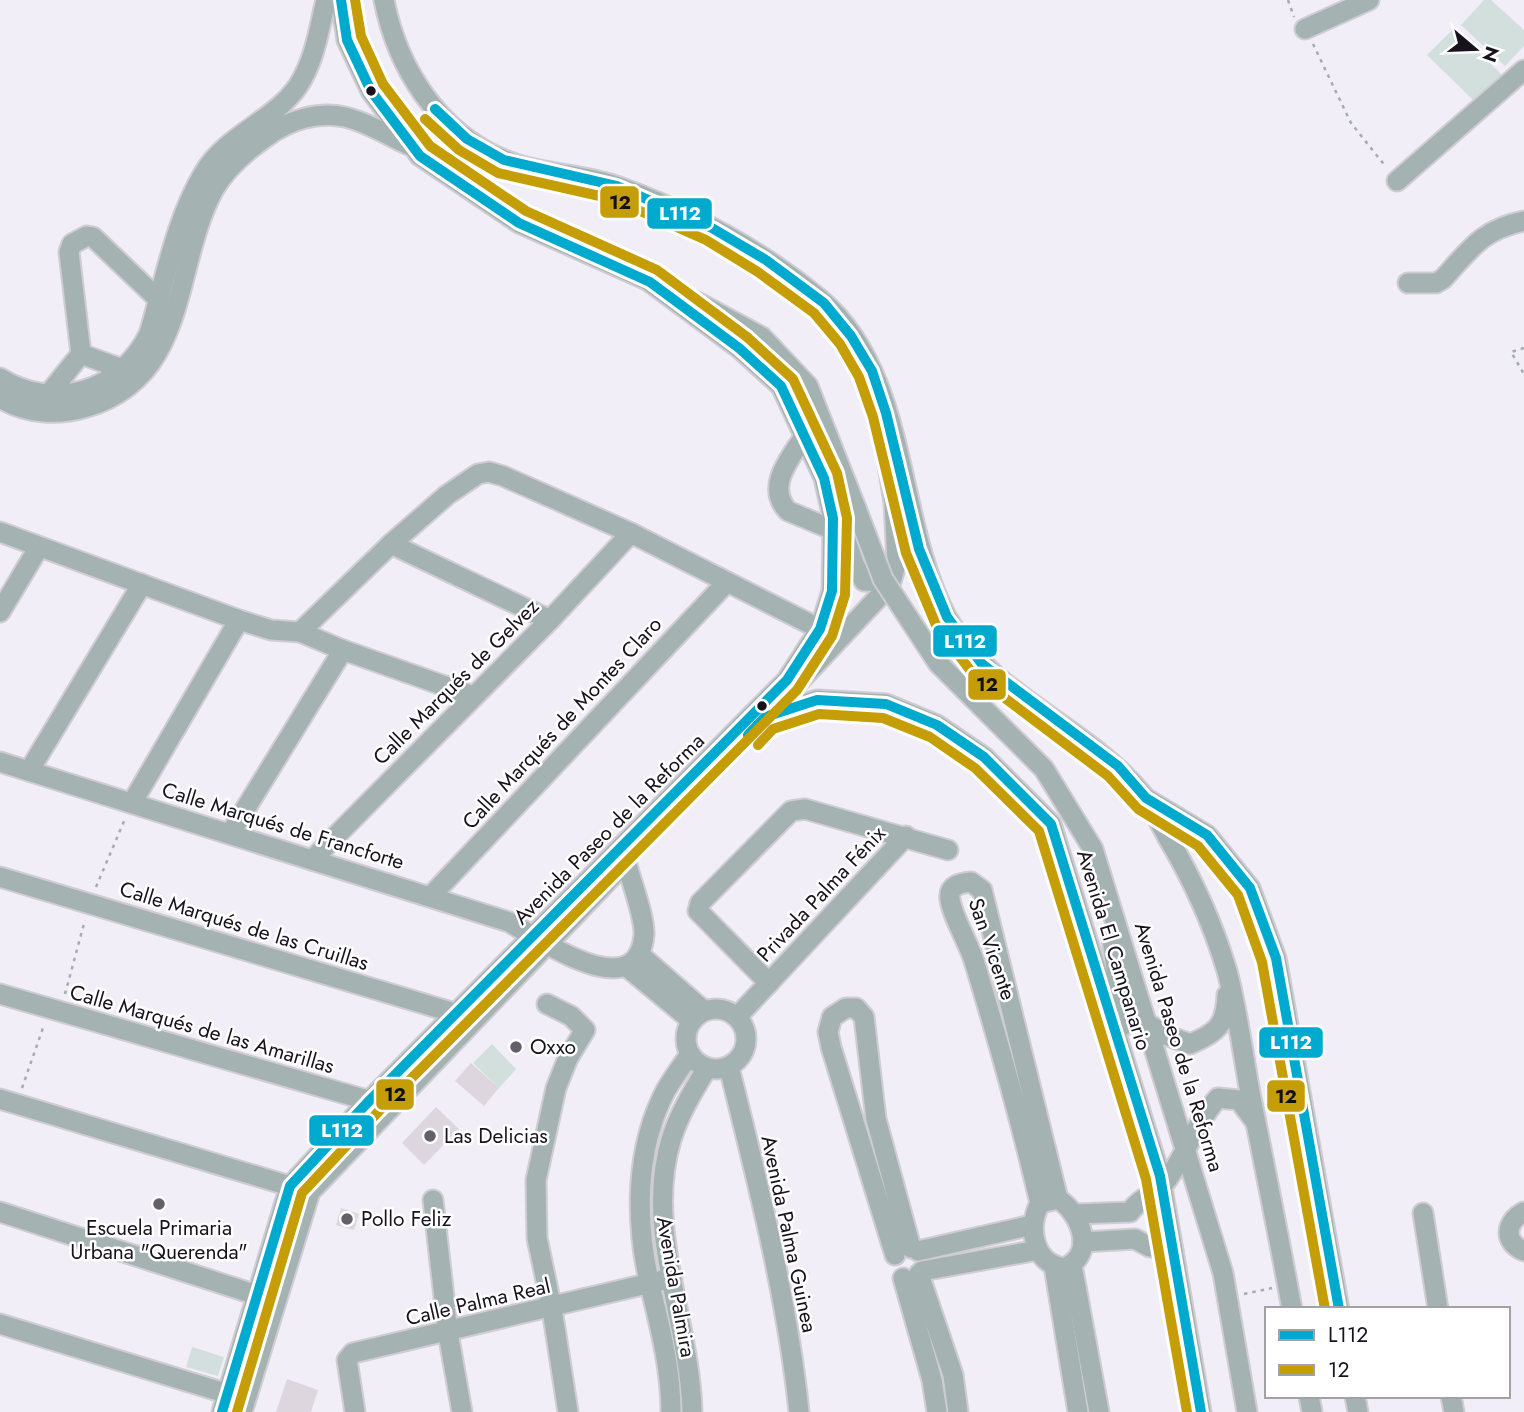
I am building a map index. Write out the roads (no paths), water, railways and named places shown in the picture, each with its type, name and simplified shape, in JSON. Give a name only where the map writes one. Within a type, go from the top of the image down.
[{"type":"street","points":[[0,378],[28,393],[47,396],[95,387],[122,369],[142,349],[187,205],[205,170],[226,147],[297,87],[313,57],[326,0]]},
{"type":"street","name":"Avenida Paseo de la Reforma","points":[[341,0],[347,40],[366,81],[420,156],[519,223],[701,304],[762,337],[808,386],[883,579],[938,663],[1044,769],[1093,849],[1186,1146],[1227,1297],[1247,1412]]},
{"type":"street","points":[[384,0],[390,27],[410,75],[433,108],[467,139],[504,160],[617,186],[712,228],[766,260],[824,303],[851,337],[872,370],[886,413],[919,549],[947,617],[982,664],[1118,766],[1146,798],[1195,883],[1227,973],[1292,1307]]},
{"type":"street","points":[[1305,29],[1369,0]]},
{"type":"street","points":[[1396,181],[1524,70]]},
{"type":"street","points":[[0,398],[9,404],[45,412],[75,411],[116,395],[139,379],[161,348],[182,288],[197,232],[215,189],[241,154],[277,129],[305,118],[329,115],[348,118],[411,146]]},
{"type":"street","points":[[1408,283],[1436,283],[1444,279],[1480,238],[1505,225],[1524,221]]},
{"type":"street","points":[[47,396],[81,354],[69,252],[72,244],[87,236],[93,237],[159,300]]},
{"type":"street","name":"Avenida Paseo de la Reforma","points":[[234,1404],[267,1299],[310,1192],[391,1107],[467,1016],[787,680],[820,629],[832,591],[833,530],[824,478],[780,386],[738,348],[650,282]]},
{"type":"street","points":[[81,354],[122,369]]},
{"type":"street","points":[[824,478],[848,536],[854,564],[864,580],[884,582],[898,561],[894,502],[872,370]]},
{"type":"street","points":[[804,437],[780,473],[778,484],[782,505],[788,511],[833,530]]},
{"type":"street","points":[[300,632],[391,544],[447,495],[478,474],[489,472],[631,533],[820,629]]},
{"type":"street","points":[[0,532],[239,620],[271,630],[300,632],[473,696]]},
{"type":"street","name":"Calle Marqués de Gelvez","points":[[313,860],[550,620],[631,533]]},
{"type":"street","points":[[391,544],[550,620]]},
{"type":"street","points":[[0,612],[39,547]]},
{"type":"street","name":"Avenida Paseo de la Reforma","points":[[541,940],[626,862],[793,688],[890,585],[898,561]]},
{"type":"street","name":"Calle Marqués de Montes Claro","points":[[431,896],[727,582]]},
{"type":"street","points":[[29,771],[142,584]]},
{"type":"street","points":[[132,803],[239,620]]},
{"type":"street","points":[[230,834],[343,650]]},
{"type":"street","name":"Avenida El Campanario","points":[[765,717],[817,700],[886,704],[937,726],[984,757],[1051,824],[1162,1187],[1201,1412]]},
{"type":"street","name":"Calle Marqués de Francforte","points":[[0,762],[431,896],[509,922],[541,940]]},
{"type":"street","points":[[1146,798],[1207,835],[1250,888],[1276,958],[1339,1307]]},
{"type":"street","name":"Privada Palma Fénix","points":[[769,983],[698,911],[700,903],[797,808],[906,836],[948,850]]},
{"type":"street","name":"Privada Palma Fénix","points":[[737,1017],[906,836]]},
{"type":"street","points":[[541,940],[594,966],[611,970],[633,960],[644,933],[626,862]]},
{"type":"street","name":"Calle Marqués de las Cruillas","points":[[0,877],[467,1016]]},
{"type":"street","name":"San Vicente","points":[[1026,1103],[969,943],[950,901],[950,892],[957,884],[971,881],[982,890],[1049,1201]]},
{"type":"street","points":[[1106,888],[1129,1078]]},
{"type":"street","points":[[633,960],[698,1016]]},
{"type":"street","points":[[1148,1024],[1166,1035],[1190,1044],[1214,1034],[1226,1012],[1227,973]]},
{"type":"street","name":"Calle Marqués de las Amarillas","points":[[0,994],[391,1107]]},
{"type":"street","points":[[547,1004],[571,1016],[585,1030],[568,1058],[556,1088],[536,1180],[537,1238],[552,1309],[568,1412]]},
{"type":"street","points":[[908,1252],[876,1119],[864,1017],[856,1008],[846,1008],[832,1017],[828,1032],[851,1118],[908,1252],[922,1257],[915,1274],[937,1412]]},
{"type":"street","points":[[721,1009],[737,1017],[745,1030],[746,1044],[740,1058],[729,1067],[707,1068],[690,1054],[686,1038],[698,1016],[721,1009]]},
{"type":"street","name":"Avenida Paseo de la Reforma","points":[[267,1299],[290,1186],[369,1101],[467,1016]]},
{"type":"street","name":"Avenida Palmira","points":[[671,1412],[671,1389],[660,1317],[649,1284],[638,1203],[649,1133],[666,1090],[690,1054]]},
{"type":"street","name":"Avenida Palma Guinea","points":[[729,1067],[754,1171],[795,1374],[799,1412]]},
{"type":"street","name":"Avenida Palmira","points":[[692,1412],[687,1348],[672,1279],[662,1208],[671,1142],[686,1103],[707,1068]]},
{"type":"street","points":[[1135,1239],[1130,1212],[1140,1199],[1162,1187],[1203,1114],[1218,1098],[1239,1100],[1256,1124]]},
{"type":"street","points":[[8,1102],[310,1192]]},
{"type":"street","points":[[433,1200],[448,1333],[462,1412]]},
{"type":"street","points":[[1038,1250],[915,1274],[894,1269],[908,1252],[1032,1225],[1049,1201],[1077,1214],[1130,1212]]},
{"type":"street","points":[[0,1212],[267,1299]]},
{"type":"street","points":[[1524,1212],[1514,1217],[1508,1227],[1508,1238],[1515,1247],[1524,1251]]},
{"type":"street","points":[[1423,1213],[1438,1307]]},
{"type":"street","points":[[1032,1225],[1038,1250],[1044,1260],[1063,1266],[1080,1256],[1083,1242],[1077,1214]]},
{"type":"street","points":[[1083,1242],[1135,1239],[1150,1247],[1173,1251]]},
{"type":"street","points":[[1063,1266],[1082,1374],[1099,1412]]},
{"type":"street","points":[[915,1274],[953,1375],[958,1412]]},
{"type":"street","name":"Calle Palma Real","points":[[355,1412],[348,1360],[353,1353],[552,1309],[672,1279]]},
{"type":"street","points":[[0,1324],[234,1404]]},
{"type":"street","points":[[1078,1412],[1082,1374]]},
{"type":"place","name":"Oxxo","points":[[516,1047]]},
{"type":"place","name":"Las Delicias","points":[[430,1136]]},
{"type":"place","name":"Escuela Primaria Urbana \"Querenda\"","points":[[159,1204]]},
{"type":"place","name":"Pollo Feliz","points":[[347,1219]]}]
